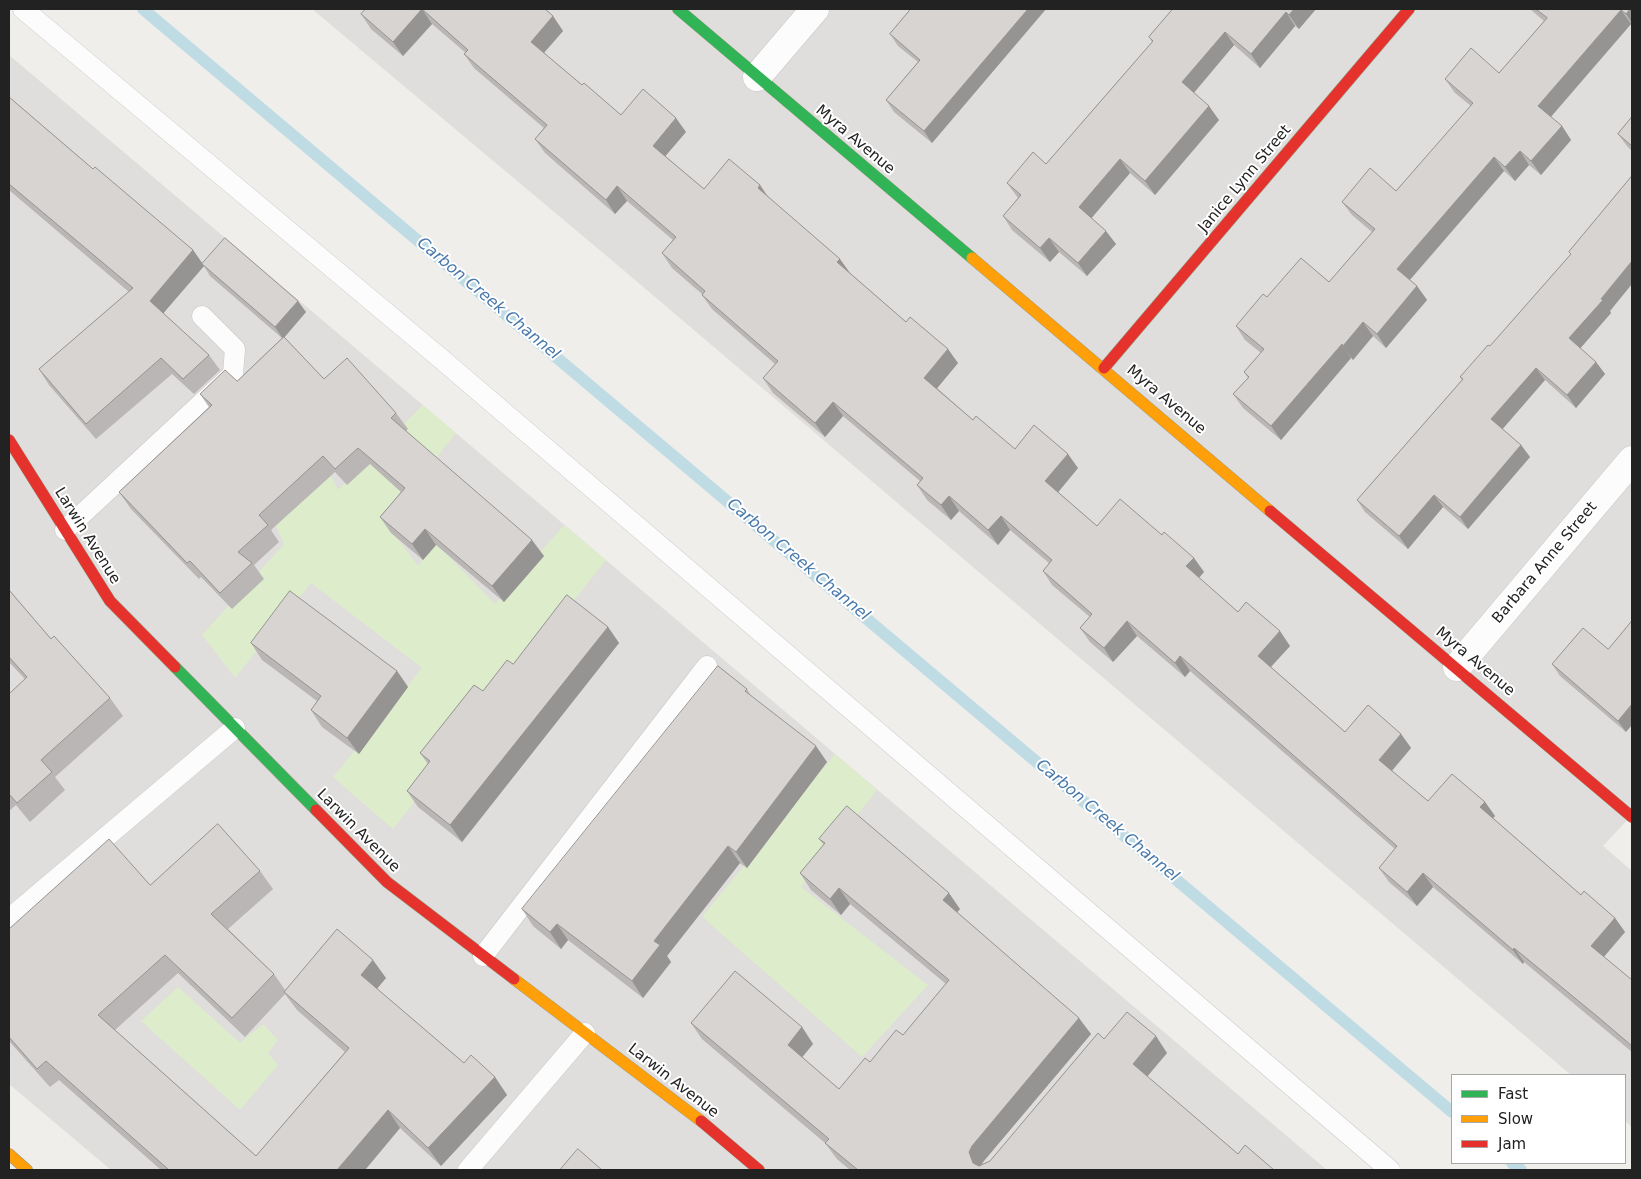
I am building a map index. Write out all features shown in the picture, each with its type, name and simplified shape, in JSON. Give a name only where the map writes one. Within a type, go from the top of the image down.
[{"type":"street","name":"Myra Avenue","points":[[678,9],[1632,817]]},
{"type":"street","points":[[757,77],[815,9]]},
{"type":"street","name":"Janice Lynn Street","points":[[1104,368],[1408,9]]},
{"type":"street","name":"Larwin Avenue","points":[[9,440],[110,601],[387,882],[696,1117],[759,1170]]},
{"type":"street","name":"Barbara Anne Street","points":[[1457,667],[1632,460]]},
{"type":"street","points":[[9,1154],[28,1170]]},
{"type":"lane","points":[[23,9],[431,351],[1390,1170]]},
{"type":"lane","points":[[65,530],[233,374],[235,349],[202,316]]},
{"type":"lane","points":[[483,956],[707,666]]},
{"type":"lane","points":[[9,919],[235,728]]},
{"type":"lane","points":[[468,1170],[585,1032]]},
{"type":"shaded area","points":[[312,9],[1632,9],[1632,815],[1603,846],[1632,871],[1632,1127],[1626,1122],[1626,1074],[1570,1074],[615,263]]},
{"type":"shaded area","points":[[9,55],[1327,1170],[111,1170],[9,1084]]},
{"type":"green space","points":[[423,405],[456,433],[385,522],[418,566],[434,541],[495,604],[564,525],[606,560],[393,829],[333,777],[422,668],[311,583],[235,678],[202,635],[284,544],[275,524],[331,476],[338,490]]},
{"type":"green space","points":[[835,754],[877,790],[801,887],[928,985],[862,1057],[702,917]]},
{"type":"green space","points":[[178,987],[240,1043],[263,1024],[278,1040],[268,1053],[278,1065],[240,1110],[141,1021]]},
{"type":"building","points":[[366,9],[422,9],[393,42],[361,14]]},
{"type":"building","points":[[422,9],[545,9],[553,16],[531,42],[582,85],[584,83],[621,115],[643,89],[676,118],[653,146],[704,189],[729,159],[760,185],[758,188],[840,259],[837,262],[906,322],[910,317],[948,349],[924,378],[973,420],[976,416],[1015,449],[1034,425],[1068,454],[1045,481],[1097,526],[1120,499],[1162,535],[1164,532],[1194,558],[1186,566],[1238,612],[1246,602],[1280,631],[1258,656],[1345,732],[1368,705],[1401,734],[1379,760],[1428,801],[1452,774],[1485,802],[1480,807],[1581,895],[1584,891],[1615,918],[1591,946],[1632,980],[1632,1046],[1514,948],[1513,950],[1423,873],[1407,892],[1379,868],[1397,846],[1180,656],[1175,663],[1127,621],[1104,648],[1080,628],[1092,614],[1043,571],[1052,560],[1001,516],[988,530],[949,496],[941,505],[917,485],[923,478],[833,402],[815,423],[763,378],[778,361],[702,295],[705,291],[662,253],[676,237],[617,186],[606,200],[535,139],[547,125],[464,54],[468,50]]},
{"type":"building","points":[[911,9],[1028,9],[924,131],[886,100],[920,60],[890,34]]},
{"type":"building","points":[[1173,9],[1294,9],[1289,15],[1286,12],[1251,54],[1225,32],[1182,82],[1209,106],[1145,181],[1120,159],[1079,207],[1106,231],[1078,263],[1049,238],[1040,248],[1003,216],[1021,195],[1007,183],[1033,152],[1046,164],[1153,41],[1149,37]]},
{"type":"building","points":[[1536,9],[1630,9],[1626,14],[1621,10],[1538,106],[1562,126],[1531,161],[1520,151],[1505,167],[1494,157],[1397,269],[1417,286],[1377,334],[1363,322],[1271,426],[1233,394],[1249,377],[1244,372],[1264,349],[1236,326],[1263,294],[1267,297],[1301,258],[1329,282],[1375,229],[1342,202],[1370,168],[1396,191],[1473,103],[1445,79],[1471,48],[1499,73],[1547,18]]},
{"type":"building","points":[[9,97],[93,169],[95,167],[193,250],[150,301],[209,355],[183,379],[161,358],[86,424],[39,369],[133,288],[9,184]]},
{"type":"building","points":[[1632,117],[1632,146],[1618,134]]},
{"type":"building","points":[[1632,176],[1632,261],[1601,299],[1603,300],[1569,338],[1596,362],[1567,395],[1536,368],[1491,419],[1521,445],[1460,517],[1434,495],[1399,536],[1357,500],[1463,379],[1460,377],[1488,345],[1490,346],[1571,254],[1569,252]]},
{"type":"building","points":[[225,238],[298,301],[275,327],[202,264]]},
{"type":"building","points":[[284,337],[324,379],[347,358],[396,413],[391,418],[532,540],[492,586],[425,529],[412,544],[380,517],[405,488],[358,448],[335,469],[323,456],[259,515],[268,525],[238,552],[252,563],[220,593],[190,561],[187,563],[119,492],[212,405],[200,394],[225,370],[237,381]]},
{"type":"building","points":[[9,590],[51,639],[54,636],[110,698],[41,760],[52,772],[17,803],[9,794],[9,694],[27,677],[9,657]]},
{"type":"building","points":[[290,591],[397,671],[347,738],[311,710],[321,696],[251,643]]},
{"type":"building","points":[[567,595],[608,627],[450,825],[407,791],[430,761],[420,753],[474,685],[483,691],[507,660],[513,664]]},
{"type":"building","points":[[1632,621],[1632,704],[1618,721],[1552,664],[1583,628],[1608,649]]},
{"type":"building","points":[[718,666],[747,689],[745,691],[816,746],[736,852],[728,846],[654,941],[660,945],[632,981],[557,924],[550,932],[522,909]]},
{"type":"building","points":[[847,806],[949,893],[943,900],[1079,1018],[972,1146],[969,1152],[973,1163],[979,1166],[990,1161],[1098,1033],[1104,1039],[1127,1012],[1156,1036],[1133,1064],[1238,1154],[1245,1145],[1274,1170],[858,1170],[825,1143],[829,1139],[691,1023],[735,971],[802,1027],[788,1045],[839,1089],[865,1058],[870,1062],[896,1030],[903,1035],[949,980],[839,888],[830,899],[800,873],[825,843],[819,839]]},
{"type":"building","points":[[218,824],[260,871],[211,914],[274,974],[232,1018],[165,955],[98,1015],[256,1156],[349,1048],[284,992],[337,929],[373,960],[361,975],[464,1063],[471,1055],[495,1077],[428,1148],[388,1110],[337,1170],[169,1170],[46,1061],[37,1069],[9,1037],[9,929],[109,839],[150,885]]},
{"type":"building","points":[[578,1149],[602,1170],[560,1170]]},
{"type":"waterway","name":"Carbon Creek Channel","points":[[143,9],[1451,1111]]},
{"type":"waterway","name":"Carbon Creek Channel","points":[[1513,1164],[1521,1170]]},
{"type":"traffic: fast","points":[[678,9],[972,258]]},
{"type":"traffic: fast","points":[[175,667],[316,810]]},
{"type":"traffic: slow","points":[[972,258],[1270,511]]},
{"type":"traffic: slow","points":[[514,979],[701,1121]]},
{"type":"traffic: slow","points":[[9,1154],[27,1170]]},
{"type":"traffic: jam","points":[[1104,368],[1409,9]]},
{"type":"traffic: jam","points":[[9,440],[110,601],[175,667]]},
{"type":"traffic: jam","points":[[1270,511],[1632,817]]},
{"type":"traffic: jam","points":[[316,810],[387,882],[514,979]]},
{"type":"traffic: jam","points":[[701,1121],[759,1170]]}]
